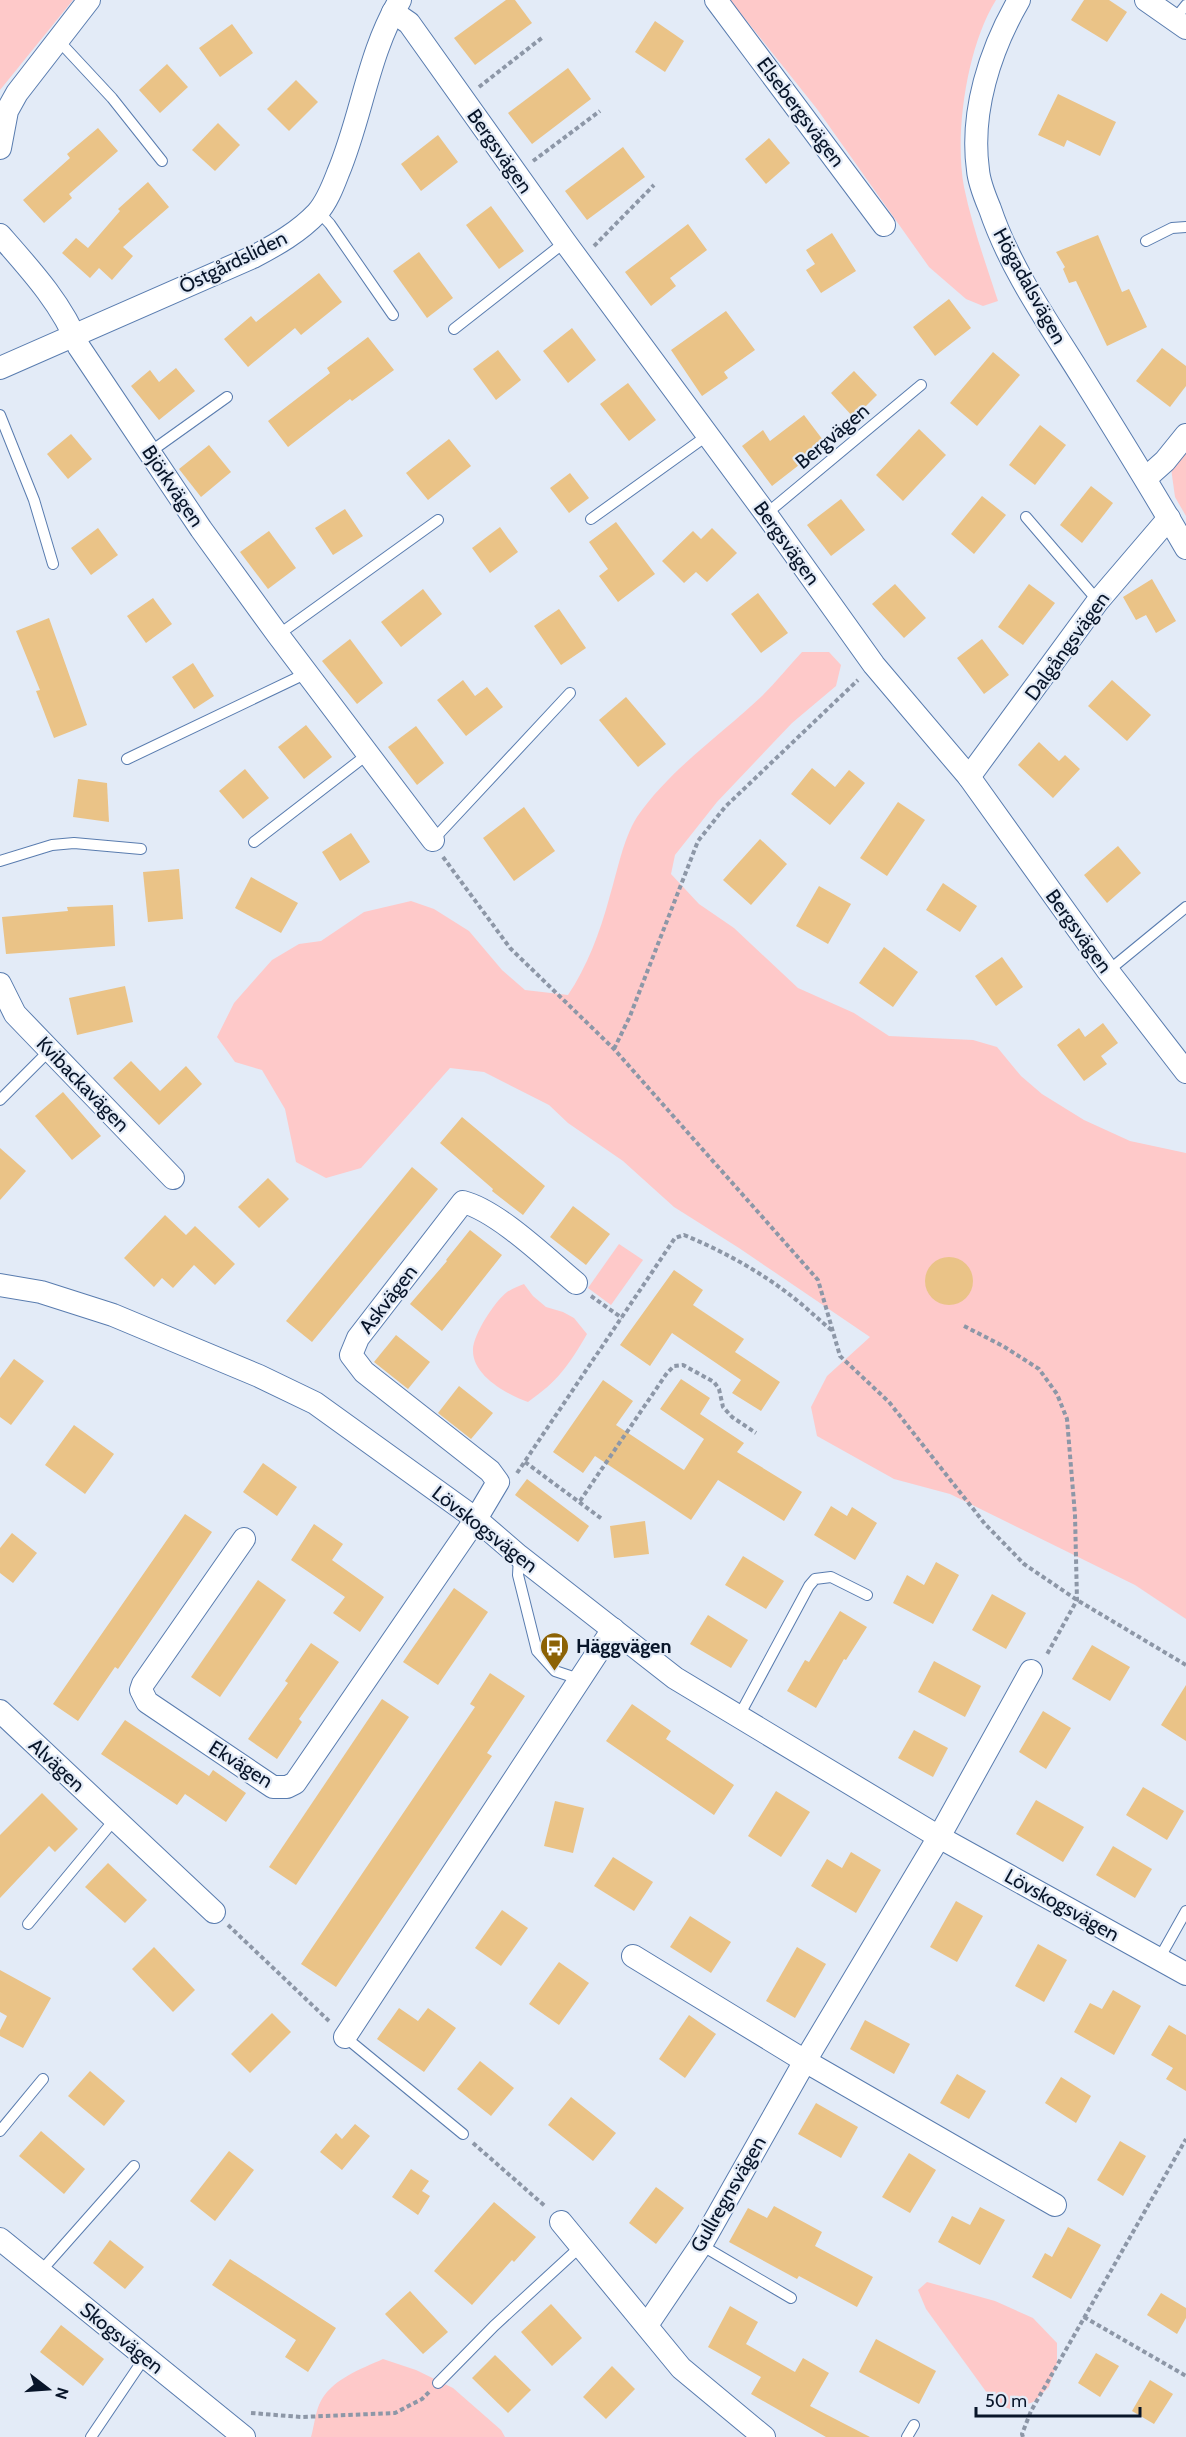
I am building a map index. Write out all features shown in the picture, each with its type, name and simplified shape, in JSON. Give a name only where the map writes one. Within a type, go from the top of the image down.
[{"type":"street","points":[[0,148],[7,111],[16,93],[89,0]]},
{"type":"street","name":"Elsebergsvägen","points":[[716,0],[884,225]]},
{"type":"street","name":"Högadalsvägen","points":[[1019,0],[998,43],[978,112],[976,140],[978,172],[999,236],[1021,279],[1146,478],[1186,548]]},
{"type":"street","points":[[1146,0],[1182,18]]},
{"type":"street","name":"Bergsvägen","points":[[396,6],[874,665],[969,777],[1108,971],[1186,1072]]},
{"type":"street","name":"Östgårdsliden","points":[[0,368],[261,252],[301,228],[318,211],[332,188],[346,155],[379,44],[396,6]]},
{"type":"street","name":"Björkvägen","points":[[0,236],[27,266],[65,316],[79,347],[201,529],[433,840]]},
{"type":"street","points":[[1146,478],[1165,461],[1186,435]]},
{"type":"street","name":"Dalgångsvägen","points":[[969,777],[1098,601],[1168,518]]},
{"type":"street","name":"Kvibackavägen","points":[[0,984],[15,1014],[173,1178]]},
{"type":"street","name":"Askvägen","points":[[498,1482],[490,1471],[364,1372],[351,1354],[358,1338],[463,1202],[475,1205],[504,1224],[576,1283]]},
{"type":"street","name":"Lövskogsvägen","points":[[0,1285],[41,1292],[113,1315],[249,1372],[315,1403],[476,1519],[519,1556],[675,1678],[939,1837],[1186,1974]]},
{"type":"street","points":[[476,1519],[498,1482]]},
{"type":"street","name":"Ekvägen","points":[[244,1539],[141,1690],[147,1702],[273,1787],[280,1788],[295,1783],[476,1519]]},
{"type":"street","points":[[345,2037],[613,1629]]},
{"type":"street","points":[[939,1837],[1031,1671]]},
{"type":"street","name":"Alvägen","points":[[0,1711],[214,1912]]},
{"type":"street","name":"Gullregnsvägen","points":[[647,2325],[700,2245],[805,2061],[939,1837]]},
{"type":"street","points":[[633,1956],[805,2061],[1055,2205]]},
{"type":"street","points":[[561,2222],[681,2368],[752,2434]]},
{"type":"street","name":"Skogsvägen","points":[[2,2246],[40,2271],[237,2431]]},
{"type":"lane","points":[[58,40],[112,98],[162,161]]},
{"type":"lane","points":[[318,211],[330,224],[393,315]]},
{"type":"lane","points":[[1146,241],[1172,228],[1186,227]]},
{"type":"lane","points":[[454,329],[565,242]]},
{"type":"lane","name":"Bergvägen","points":[[766,514],[921,385]]},
{"type":"lane","points":[[150,452],[227,397]]},
{"type":"lane","points":[[0,415],[34,500],[53,564]]},
{"type":"lane","points":[[591,519],[708,435]]},
{"type":"lane","points":[[1026,517],[1098,601]]},
{"type":"lane","points":[[278,635],[438,520]]},
{"type":"lane","points":[[127,759],[307,673]]},
{"type":"lane","points":[[433,840],[570,693]]},
{"type":"lane","points":[[254,842],[368,754]]},
{"type":"lane","points":[[0,861],[52,845],[74,843],[141,849]]},
{"type":"lane","points":[[1108,971],[1186,907]]},
{"type":"lane","points":[[0,1100],[50,1050]]},
{"type":"lane","points":[[519,1556],[518,1575],[537,1651],[555,1671],[579,1679]]},
{"type":"lane","points":[[739,1716],[815,1579],[831,1577],[867,1594]]},
{"type":"lane","points":[[28,1924],[115,1819]]},
{"type":"lane","points":[[1159,1959],[1186,1911]]},
{"type":"lane","points":[[345,2037],[463,2134]]},
{"type":"lane","points":[[0,2132],[43,2079]]},
{"type":"lane","points":[[40,2271],[134,2166]]},
{"type":"lane","points":[[700,2245],[791,2298]]},
{"type":"lane","points":[[438,2383],[494,2326],[580,2247]]},
{"type":"lane","points":[[91,2437],[145,2357]]},
{"type":"lane","points":[[907,2437],[914,2425]]},
{"type":"path","points":[[464,99],[543,37]]},
{"type":"path","points":[[516,173],[600,111]]},
{"type":"path","points":[[580,260],[654,185]]},
{"type":"path","points":[[614,1049],[630,1016],[698,841],[725,807],[874,665]]},
{"type":"path","points":[[433,840],[458,880],[510,948],[614,1049],[818,1280],[840,1356],[889,1402],[944,1476],[985,1524],[1024,1564],[1077,1600],[1186,1665]]},
{"type":"path","points":[[498,1482],[515,1476],[675,1238],[684,1235],[752,1269],[794,1298],[834,1332]]},
{"type":"path","points":[[576,1283],[622,1318]]},
{"type":"path","points":[[964,1326],[1003,1346],[1039,1369],[1057,1394],[1067,1419],[1075,1515],[1077,1600],[1043,1663],[1031,1671]]},
{"type":"path","points":[[580,1501],[674,1366],[683,1365],[714,1382],[719,1389],[723,1407],[732,1417],[756,1432]]},
{"type":"path","points":[[525,1462],[602,1519]]},
{"type":"path","points":[[214,1912],[345,2037]]},
{"type":"path","points":[[463,2134],[561,2222]]},
{"type":"path","points":[[1023,2437],[1022,2433],[1031,2411],[1186,2139]]},
{"type":"path","points":[[1084,2317],[1186,2376]]},
{"type":"path","points":[[237,2431],[249,2413],[302,2417],[395,2413],[422,2399],[438,2383]]},
{"type":"shaded area","points":[[0,0],[73,0],[0,90]]},
{"type":"shaded area","points":[[730,0],[996,0],[977,41],[970,65],[962,117],[961,166],[967,202],[998,301],[983,306],[966,299],[929,267],[817,109]]},
{"type":"shaded area","points":[[1186,451],[1186,516],[1175,497],[1171,468]]},
{"type":"shaded area","points":[[802,652],[829,652],[841,665],[836,686],[792,723],[717,802],[675,855],[671,874],[699,904],[734,928],[798,988],[854,1013],[889,1036],[973,1040],[997,1047],[1021,1076],[1042,1094],[1084,1120],[1130,1141],[1186,1153],[1186,1619],[1135,1585],[950,1494],[894,1479],[817,1436],[811,1407],[827,1376],[870,1337],[674,1207],[623,1161],[568,1123],[549,1105],[484,1072],[450,1068],[361,1168],[326,1178],[296,1162],[285,1109],[262,1070],[235,1062],[217,1037],[234,1003],[272,960],[299,944],[321,941],[364,912],[411,901],[434,909],[469,931],[502,970],[525,990],[568,995],[587,961],[597,936],[624,846],[637,817],[680,768],[762,696]]},
{"type":"shaded area","points":[[619,1244],[643,1260],[611,1305],[588,1288]]},
{"type":"shaded area","points":[[524,1284],[546,1307],[574,1318],[587,1334],[562,1372],[528,1402],[511,1395],[485,1376],[479,1369],[473,1351],[480,1328],[496,1303],[507,1292]]},
{"type":"shaded area","points":[[927,2282],[995,2301],[1033,2318],[1057,2343],[1057,2363],[1049,2387],[1033,2402],[1013,2410],[995,2404],[926,2309],[918,2290]]},
{"type":"shaded area","points":[[383,2359],[416,2370],[453,2388],[501,2430],[505,2437],[311,2437],[319,2405],[330,2389],[346,2376]]},
{"type":"building","points":[[506,0],[515,0],[532,23],[475,65],[454,38]]},
{"type":"building","points":[[1084,0],[1109,0],[1127,12],[1107,42],[1071,20]]},
{"type":"building","points":[[655,21],[684,41],[665,72],[635,52]]},
{"type":"building","points":[[232,24],[253,53],[220,77],[199,48]]},
{"type":"building","points":[[167,64],[188,87],[160,113],[139,90]]},
{"type":"building","points":[[568,68],[591,99],[532,144],[508,113]]},
{"type":"building","points":[[296,80],[318,102],[289,131],[267,109]]},
{"type":"building","points":[[1058,94],[1116,122],[1100,156],[1067,140],[1064,147],[1038,135]]},
{"type":"building","points":[[218,123],[240,145],[215,171],[192,150]]},
{"type":"building","points":[[98,128],[118,151],[69,194],[72,198],[44,223],[23,200],[70,158],[67,154]]},
{"type":"building","points":[[438,135],[458,162],[421,191],[401,164]]},
{"type":"building","points":[[769,138],[790,163],[766,184],[745,159]]},
{"type":"building","points":[[623,147],[645,177],[587,220],[565,191]]},
{"type":"building","points":[[148,182],[169,207],[123,247],[133,256],[112,280],[99,268],[90,278],[62,253],[76,238],[88,248],[120,211],[118,209]]},
{"type":"building","points":[[491,206],[524,251],[499,269],[466,225]]},
{"type":"building","points":[[688,224],[707,250],[670,278],[676,286],[651,306],[625,272]]},
{"type":"building","points":[[832,233],[856,271],[821,293],[806,270],[815,264],[806,250]]},
{"type":"building","points":[[1098,235],[1122,292],[1129,289],[1147,327],[1107,346],[1076,281],[1069,283],[1063,269],[1065,267],[1056,252]]},
{"type":"building","points":[[419,252],[453,298],[427,318],[393,271]]},
{"type":"building","points":[[319,273],[342,302],[301,335],[295,328],[248,367],[224,339],[251,316],[256,322]]},
{"type":"building","points":[[949,299],[971,328],[935,356],[913,327]]},
{"type":"building","points":[[726,311],[755,350],[724,372],[728,378],[702,396],[671,350]]},
{"type":"building","points":[[572,328],[596,360],[568,383],[543,351]]},
{"type":"building","points":[[368,337],[394,370],[352,401],[350,399],[288,447],[268,421],[330,373],[327,368]]},
{"type":"building","points":[[1162,348],[1186,366],[1186,386],[1170,407],[1136,381]]},
{"type":"building","points":[[498,350],[521,380],[496,400],[473,369]]},
{"type":"building","points":[[993,352],[1020,375],[977,426],[950,403]]},
{"type":"building","points":[[176,368],[195,391],[159,420],[131,386],[150,370],[159,382]]},
{"type":"building","points":[[854,371],[877,395],[854,418],[831,393]]},
{"type":"building","points":[[628,383],[656,420],[629,441],[600,404]]},
{"type":"building","points":[[804,415],[826,444],[772,486],[742,446],[763,430],[770,441]]},
{"type":"building","points":[[1040,425],[1066,445],[1035,485],[1009,465]]},
{"type":"building","points":[[919,429],[946,455],[903,501],[876,475]]},
{"type":"building","points":[[71,434],[92,459],[68,479],[47,454]]},
{"type":"building","points":[[449,439],[471,466],[428,500],[406,473]]},
{"type":"building","points":[[209,445],[231,472],[201,497],[179,469]]},
{"type":"building","points":[[570,473],[589,498],[569,513],[550,488]]},
{"type":"building","points":[[1091,486],[1113,503],[1082,543],[1060,525]]},
{"type":"building","points":[[982,496],[1006,515],[974,554],[951,534]]},
{"type":"building","points":[[841,499],[865,530],[831,556],[807,525]]},
{"type":"building","points":[[345,509],[363,536],[333,555],[315,528]]},
{"type":"building","points":[[616,522],[655,574],[618,602],[599,576],[608,569],[589,542]]},
{"type":"building","points":[[500,527],[518,552],[490,573],[472,548]]},
{"type":"building","points":[[98,528],[118,555],[91,575],[71,548]]},
{"type":"building","points":[[712,528],[737,553],[707,582],[696,572],[684,583],[662,561],[693,531],[701,539]]},
{"type":"building","points":[[269,531],[296,568],[268,589],[240,552]]},
{"type":"building","points":[[1152,579],[1176,621],[1156,633],[1146,615],[1136,620],[1123,597]]},
{"type":"building","points":[[895,584],[926,618],[904,638],[872,604]]},
{"type":"building","points":[[1029,584],[1055,603],[1023,645],[998,627]]},
{"type":"building","points":[[423,589],[442,614],[401,647],[381,622]]},
{"type":"building","points":[[758,593],[788,633],[761,653],[731,614]]},
{"type":"building","points":[[153,598],[172,624],[146,643],[127,616]]},
{"type":"building","points":[[559,609],[586,648],[561,665],[534,626]]},
{"type":"building","points":[[49,618],[87,725],[54,738],[36,691],[40,690],[16,631]]},
{"type":"building","points":[[350,639],[383,683],[357,704],[322,661]]},
{"type":"building","points":[[982,639],[1009,675],[984,694],[957,658]]},
{"type":"building","points":[[193,663],[214,696],[194,709],[172,677]]},
{"type":"building","points":[[463,680],[475,696],[487,687],[503,707],[466,736],[437,700]]},
{"type":"building","points":[[1112,680],[1151,715],[1127,741],[1088,706]]},
{"type":"building","points":[[626,697],[666,744],[638,767],[599,720]]},
{"type":"building","points":[[306,725],[332,757],[304,779],[278,747]]},
{"type":"building","points":[[416,726],[444,763],[417,785],[388,747]]},
{"type":"building","points":[[1039,742],[1059,761],[1065,755],[1080,769],[1053,798],[1018,765]]},
{"type":"building","points":[[812,768],[835,787],[849,770],[865,783],[830,825],[791,794]]},
{"type":"building","points":[[245,769],[269,798],[243,819],[219,791]]},
{"type":"building","points":[[78,779],[107,783],[109,822],[73,817]]},
{"type":"building","points":[[898,802],[925,820],[887,876],[860,858]]},
{"type":"building","points":[[524,807],[555,851],[514,881],[483,838]]},
{"type":"building","points":[[351,833],[370,862],[340,881],[322,852]]},
{"type":"building","points":[[760,839],[787,864],[751,905],[723,880]]},
{"type":"building","points":[[1118,846],[1141,873],[1107,903],[1084,875]]},
{"type":"building","points":[[179,869],[183,919],[148,922],[143,872]]},
{"type":"building","points":[[251,877],[298,903],[281,933],[235,908]]},
{"type":"building","points":[[943,883],[977,906],[960,932],[926,910]]},
{"type":"building","points":[[819,886],[851,904],[828,944],[796,926]]},
{"type":"building","points":[[113,905],[115,946],[6,954],[2,917],[68,911],[67,907]]},
{"type":"building","points":[[884,947],[918,972],[893,1007],[859,983]]},
{"type":"building","points":[[1002,957],[1023,987],[996,1006],[975,976]]},
{"type":"building","points":[[125,986],[133,1022],[77,1035],[69,998]]},
{"type":"building","points":[[1103,1023],[1118,1043],[1101,1056],[1107,1064],[1084,1081],[1057,1045],[1079,1028],[1085,1037]]},
{"type":"building","points":[[131,1061],[160,1091],[186,1066],[202,1084],[159,1125],[113,1078]]},
{"type":"building","points":[[63,1092],[101,1136],[72,1160],[35,1116]]},
{"type":"building","points":[[462,1117],[545,1186],[523,1215],[492,1191],[493,1189],[440,1143]]},
{"type":"building","points":[[0,1148],[26,1171],[0,1200]]},
{"type":"building","points":[[412,1167],[438,1189],[312,1342],[286,1321]]},
{"type":"building","points":[[268,1178],[289,1199],[259,1228],[238,1207]]},
{"type":"building","points":[[573,1206],[610,1234],[586,1265],[550,1237]]},
{"type":"building","points":[[165,1215],[186,1235],[195,1226],[235,1264],[215,1285],[194,1265],[173,1288],[162,1278],[154,1287],[124,1258]]},
{"type":"building","points":[[470,1230],[502,1255],[442,1331],[410,1304]]},
{"type":"building","points":[[944,1257],[954,1257],[969,1267],[973,1281],[969,1295],[963,1301],[954,1305],[944,1305],[929,1295],[925,1286],[925,1276],[935,1261]]},
{"type":"building","points":[[674,1270],[703,1290],[693,1305],[744,1339],[735,1352],[780,1382],[761,1411],[732,1393],[741,1380],[672,1333],[650,1366],[620,1345]]},
{"type":"building","points":[[396,1335],[430,1362],[408,1389],[374,1362]]},
{"type":"building","points":[[14,1359],[44,1381],[11,1425],[0,1417],[0,1378]]},
{"type":"building","points":[[681,1379],[710,1398],[700,1414],[744,1443],[737,1452],[802,1492],[784,1521],[718,1480],[691,1520],[595,1456],[583,1473],[553,1452],[603,1380],[633,1401],[616,1425],[684,1470],[704,1439],[660,1409]]},
{"type":"building","points":[[459,1386],[493,1413],[471,1439],[438,1413]]},
{"type":"building","points":[[74,1425],[114,1454],[85,1494],[45,1465]]},
{"type":"building","points":[[263,1463],[297,1487],[277,1516],[243,1492]]},
{"type":"building","points":[[527,1479],[589,1526],[578,1542],[515,1495]]},
{"type":"building","points":[[831,1506],[847,1516],[852,1507],[877,1523],[855,1560],[814,1535]]},
{"type":"building","points":[[185,1514],[212,1532],[118,1669],[115,1667],[78,1721],[53,1704]]},
{"type":"building","points":[[645,1521],[649,1554],[614,1558],[610,1526]]},
{"type":"building","points":[[314,1524],[343,1544],[332,1560],[384,1597],[360,1632],[333,1613],[345,1597],[291,1560]]},
{"type":"building","points":[[12,1533],[37,1553],[13,1583],[0,1573],[0,1548]]},
{"type":"building","points":[[743,1556],[784,1581],[766,1609],[725,1585]]},
{"type":"building","points":[[936,1562],[959,1575],[933,1624],[893,1603],[907,1575],[924,1585]]},
{"type":"building","points":[[258,1580],[286,1600],[220,1697],[191,1677]]},
{"type":"building","points":[[454,1588],[488,1612],[438,1685],[403,1662]]},
{"type":"building","points":[[992,1594],[1026,1613],[1006,1649],[972,1630]]},
{"type":"building","points":[[840,1611],[867,1627],[846,1660],[844,1659],[816,1708],[787,1691],[805,1660],[809,1662]]},
{"type":"building","points":[[708,1615],[748,1640],[731,1668],[690,1644]]},
{"type":"building","points":[[311,1643],[339,1662],[299,1719],[302,1722],[277,1759],[248,1739],[288,1683],[285,1681]]},
{"type":"building","points":[[1092,1645],[1130,1667],[1110,1701],[1072,1679]]},
{"type":"building","points":[[934,1661],[981,1686],[965,1717],[918,1692]]},
{"type":"building","points":[[490,1673],[525,1696],[487,1753],[492,1756],[336,1987],[301,1964],[475,1707],[470,1704]]},
{"type":"building","points":[[1186,1685],[1186,1741],[1161,1725]]},
{"type":"building","points":[[382,1699],[409,1717],[296,1885],[269,1867]]},
{"type":"building","points":[[632,1704],[671,1731],[666,1739],[734,1785],[714,1815],[606,1741]]},
{"type":"building","points":[[1043,1711],[1071,1728],[1046,1769],[1019,1752]]},
{"type":"building","points":[[125,1720],[209,1776],[213,1770],[246,1793],[226,1822],[185,1794],[177,1805],[101,1754]]},
{"type":"building","points":[[914,1730],[948,1748],[933,1777],[898,1758]]},
{"type":"building","points":[[1143,1787],[1184,1811],[1167,1840],[1126,1815]]},
{"type":"building","points":[[776,1791],[810,1812],[781,1857],[748,1836]]},
{"type":"building","points":[[42,1793],[78,1829],[55,1852],[49,1846],[0,1898],[0,1835]]},
{"type":"building","points":[[1036,1800],[1084,1827],[1063,1862],[1016,1834]]},
{"type":"building","points":[[555,1801],[584,1808],[573,1853],[544,1846]]},
{"type":"building","points":[[1113,1846],[1152,1869],[1135,1898],[1096,1875]]},
{"type":"building","points":[[851,1852],[881,1870],[856,1913],[811,1886],[827,1859],[842,1868]]},
{"type":"building","points":[[613,1857],[653,1882],[634,1911],[594,1886]]},
{"type":"building","points":[[108,1863],[147,1900],[125,1923],[85,1887]]},
{"type":"building","points":[[956,1901],[983,1916],[957,1962],[930,1947]]},
{"type":"building","points":[[502,1910],[528,1928],[501,1966],[475,1948]]},
{"type":"building","points":[[690,1916],[731,1942],[711,1973],[670,1947]]},
{"type":"building","points":[[1038,1944],[1067,1960],[1044,2002],[1015,1986]]},
{"type":"building","points":[[154,1947],[195,1990],[173,2012],[132,1969]]},
{"type":"building","points":[[797,1947],[826,1964],[795,2018],[766,2001]]},
{"type":"building","points":[[559,1962],[589,1983],[559,2025],[529,2004]]},
{"type":"building","points":[[0,1970],[51,1998],[23,2048],[0,2036],[0,2030],[7,2016],[0,2012]]},
{"type":"building","points":[[1113,1990],[1141,2006],[1114,2055],[1074,2032],[1090,2003],[1102,2009]]},
{"type":"building","points":[[399,2008],[418,2021],[428,2008],[456,2028],[424,2072],[377,2039]]},
{"type":"building","points":[[272,2013],[291,2032],[250,2073],[231,2054]]},
{"type":"building","points":[[689,2015],[716,2034],[685,2078],[659,2059]]},
{"type":"building","points":[[865,2020],[910,2044],[894,2074],[850,2049]]},
{"type":"building","points":[[1169,2025],[1186,2035],[1186,2091],[1166,2079],[1173,2068],[1151,2055]]},
{"type":"building","points":[[480,2061],[514,2088],[491,2116],[457,2089]]},
{"type":"building","points":[[90,2071],[125,2101],[104,2126],[68,2096]]},
{"type":"building","points":[[957,2074],[986,2091],[969,2119],[940,2103]]},
{"type":"building","points":[[1061,2077],[1091,2096],[1076,2123],[1045,2103]]},
{"type":"building","points":[[571,2097],[616,2133],[593,2161],[548,2125]]},
{"type":"building","points":[[816,2103],[858,2127],[841,2158],[798,2134]]},
{"type":"building","points":[[355,2124],[370,2136],[342,2170],[320,2152],[336,2133],[342,2139]]},
{"type":"building","points":[[41,2131],[85,2169],[64,2194],[19,2156]]},
{"type":"building","points":[[1120,2141],[1146,2156],[1123,2196],[1097,2180]]},
{"type":"building","points":[[229,2151],[254,2170],[215,2221],[190,2201]]},
{"type":"building","points":[[909,2153],[936,2170],[910,2213],[882,2197]]},
{"type":"building","points":[[411,2169],[429,2181],[422,2191],[430,2196],[418,2215],[392,2197]]},
{"type":"building","points":[[656,2187],[684,2208],[656,2244],[629,2223]]},
{"type":"building","points":[[494,2202],[536,2237],[472,2305],[434,2271]]},
{"type":"building","points":[[774,2206],[822,2232],[815,2246],[873,2277],[857,2307],[799,2276],[797,2279],[729,2242],[748,2208],[767,2218]]},
{"type":"building","points":[[980,2207],[1005,2220],[980,2265],[938,2242],[952,2216],[970,2225]]},
{"type":"building","points":[[1068,2227],[1101,2245],[1071,2299],[1032,2277],[1045,2253],[1052,2257]]},
{"type":"building","points":[[110,2240],[144,2267],[125,2289],[93,2263]]},
{"type":"building","points":[[230,2259],[336,2328],[308,2372],[285,2357],[296,2340],[212,2285]]},
{"type":"building","points":[[410,2291],[448,2332],[423,2354],[385,2314]]},
{"type":"building","points":[[1161,2293],[1186,2308],[1186,2318],[1177,2334],[1147,2315]]},
{"type":"building","points":[[551,2304],[582,2338],[552,2366],[521,2332]]},
{"type":"building","points":[[730,2306],[758,2322],[746,2344],[795,2372],[803,2358],[829,2373],[810,2406],[870,2437],[826,2437],[751,2394],[761,2377],[708,2347]]},
{"type":"building","points":[[61,2325],[104,2359],[83,2386],[40,2352]]},
{"type":"building","points":[[876,2339],[936,2371],[919,2404],[859,2372]]},
{"type":"building","points":[[1096,2353],[1119,2366],[1100,2397],[1078,2383]]},
{"type":"building","points":[[495,2355],[531,2390],[508,2413],[472,2378]]},
{"type":"building","points":[[612,2366],[635,2389],[606,2419],[583,2397]]},
{"type":"building","points":[[1150,2380],[1173,2394],[1154,2424],[1132,2411]]},
{"type":"place","name":"Häggvägen","points":[[555,1672]]}]
